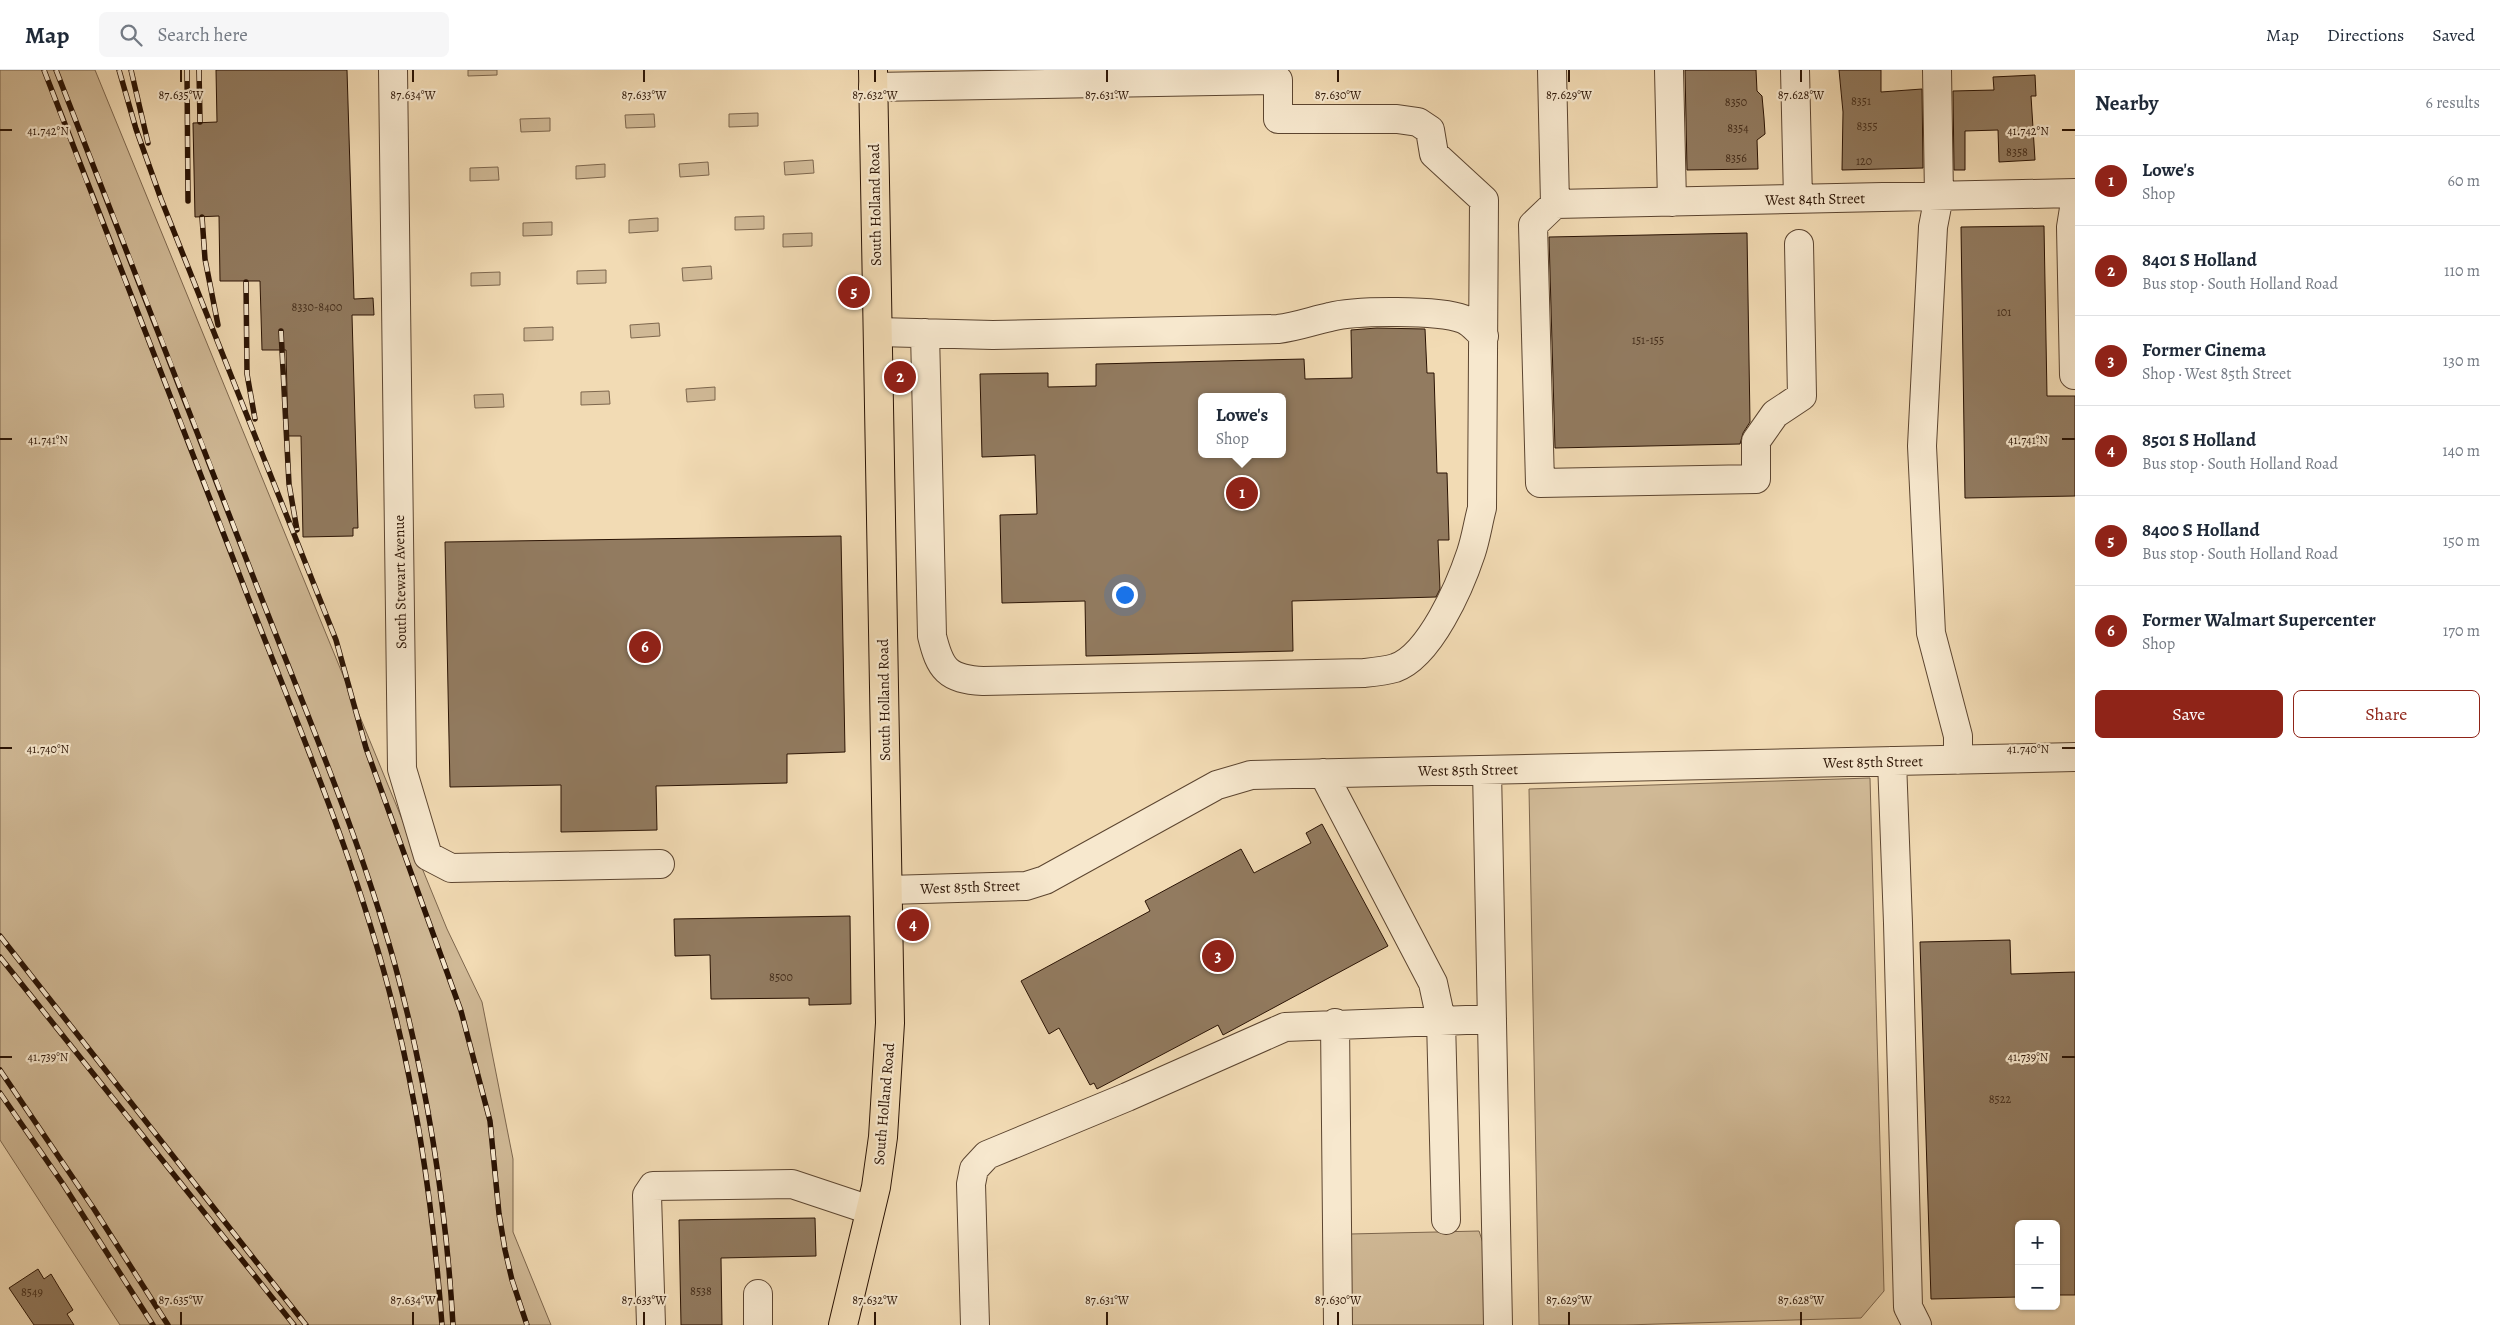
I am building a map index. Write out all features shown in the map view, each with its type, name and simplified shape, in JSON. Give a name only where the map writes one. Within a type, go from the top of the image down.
[{"type":"main road","name":"South Holland Road","points":[[843,1325],[870,1210],[883,1137],[888,1084],[890,1023],[873,78]]},
{"type":"street","name":"South Stewart Avenue","points":[[393,70],[402,769],[428,856],[450,868],[660,864]]},
{"type":"street","points":[[1552,70],[1554,204],[1534,225],[1540,482],[1756,478],[1756,441],[1776,414],[1802,396],[1799,244]]},
{"type":"street","points":[[1670,70],[1672,202]]},
{"type":"street","points":[[1795,70],[1798,199]]},
{"type":"street","points":[[1937,70],[1939,196],[1933,227],[1922,446],[1931,633],[1958,736],[1958,760]]},
{"type":"street","points":[[873,78],[1278,75],[1278,119],[1397,119],[1418,122],[1430,130],[1434,154],[1484,200],[1482,508],[1472,552],[1458,587],[1439,622],[1415,655],[1395,668],[1364,673],[983,682],[951,675],[936,652],[932,636],[925,333]]},
{"type":"street","name":"West 84th Street","points":[[1554,204],[2075,192]]},
{"type":"street","points":[[2074,375],[2071,227],[2075,202]]},
{"type":"street","points":[[878,332],[993,335],[1278,329],[1298,326],[1332,316],[1391,313],[1435,314],[1465,320],[1484,336]]},
{"type":"street","name":"West 85th Street","points":[[888,890],[1026,886],[1045,880],[1217,785],[1250,775],[2075,757]]},
{"type":"street","points":[[1892,761],[1908,1307],[1917,1325]]},
{"type":"street","points":[[1487,770],[1498,1325]]},
{"type":"street","points":[[1323,774],[1433,983],[1441,1020],[1446,1220]]},
{"type":"street","points":[[975,1325],[971,1184],[974,1168],[987,1155],[1126,1097],[1285,1027],[1334,1023],[1492,1019]]},
{"type":"street","points":[[1334,1023],[1338,1325]]},
{"type":"street","points":[[651,1325],[647,1195],[652,1186],[792,1184],[870,1210]]},
{"type":"street","points":[[758,1294],[758,1325]]},
{"type":"shaded area","points":[[0,70],[95,70],[447,929],[482,1002],[513,1159],[513,1232],[551,1325],[120,1325],[0,1140]]},
{"type":"shaded area","points":[[468,70],[497,70],[497,75],[468,76]]},
{"type":"shaded area","points":[[758,113],[758,126],[729,127],[729,114]]},
{"type":"shaded area","points":[[654,114],[655,127],[626,128],[625,115]]},
{"type":"shaded area","points":[[550,118],[550,131],[521,132],[520,119]]},
{"type":"shaded area","points":[[813,160],[814,173],[785,175],[784,162]]},
{"type":"shaded area","points":[[708,162],[709,175],[680,177],[679,164]]},
{"type":"shaded area","points":[[605,164],[605,177],[576,179],[576,166]]},
{"type":"shaded area","points":[[498,167],[499,180],[470,181],[470,168]]},
{"type":"shaded area","points":[[764,216],[764,229],[735,230],[735,217]]},
{"type":"shaded area","points":[[658,218],[658,231],[629,233],[629,220]]},
{"type":"shaded area","points":[[552,222],[552,235],[523,236],[523,223]]},
{"type":"shaded area","points":[[812,233],[812,246],[783,247],[783,234]]},
{"type":"shaded area","points":[[711,266],[712,279],[683,281],[682,268]]},
{"type":"shaded area","points":[[606,270],[606,283],[577,284],[577,271]]},
{"type":"shaded area","points":[[500,272],[500,285],[471,286],[471,273]]},
{"type":"shaded area","points":[[659,323],[660,336],[631,338],[630,325]]},
{"type":"shaded area","points":[[553,327],[553,340],[524,341],[524,328]]},
{"type":"shaded area","points":[[715,387],[715,400],[687,402],[686,389]]},
{"type":"shaded area","points":[[609,391],[610,404],[581,405],[581,392]]},
{"type":"shaded area","points":[[503,394],[504,407],[475,408],[474,395]]},
{"type":"shaded area","points":[[1870,778],[1884,1291],[1861,1318],[1625,1325],[1539,1325],[1529,789]]},
{"type":"shaded area","points":[[1479,1231],[1484,1246],[1484,1325],[1351,1325],[1350,1234]]},
{"type":"building","points":[[216,70],[347,70],[354,299],[373,298],[374,315],[352,315],[358,528],[353,528],[353,536],[303,537],[301,436],[288,436],[286,350],[262,350],[260,281],[220,281],[219,216],[195,217],[193,123],[217,122]]},
{"type":"building","points":[[1685,70],[1756,70],[1757,91],[1762,96],[1765,134],[1757,140],[1758,169],[1687,170]]},
{"type":"building","points":[[1839,70],[1881,70],[1881,92],[1922,89],[1923,168],[1842,170],[1843,112]]},
{"type":"building","points":[[2035,75],[2036,96],[2031,96],[2035,160],[1999,162],[1998,130],[1965,131],[1965,170],[1954,170],[1953,91],[1994,90],[1993,77]]},
{"type":"building","points":[[2044,226],[2047,396],[2075,396],[2075,496],[1965,498],[1961,227]]},
{"type":"building","points":[[1747,233],[1750,422],[1743,433],[1740,444],[1555,448],[1549,237]]},
{"type":"building","points":[[1377,328],[1425,329],[1427,373],[1434,373],[1437,473],[1447,473],[1449,540],[1438,540],[1440,589],[1436,597],[1292,601],[1293,651],[1086,656],[1085,601],[1002,603],[1000,515],[1037,514],[1035,455],[982,457],[980,374],[1048,373],[1048,387],[1096,386],[1096,364],[1304,359],[1305,379],[1352,378],[1351,330]]},
{"type":"building","points":[[841,536],[845,752],[787,754],[787,783],[656,786],[657,830],[561,832],[561,785],[450,787],[445,542]]},
{"type":"building","points":[[1322,824],[1388,946],[1223,1035],[1218,1025],[1097,1089],[1094,1083],[1090,1085],[1059,1028],[1049,1034],[1021,981],[1150,911],[1145,901],[1241,849],[1254,873],[1311,843],[1306,833]]},
{"type":"building","points":[[850,916],[851,1004],[809,1005],[809,998],[711,999],[710,955],[675,956],[674,919]]},
{"type":"building","points":[[2010,940],[2011,974],[2075,972],[2075,1295],[2060,1295],[2060,1220],[2015,1220],[2015,1297],[1931,1299],[1920,942]]},
{"type":"building","points":[[815,1218],[816,1256],[721,1258],[722,1325],[681,1325],[679,1220]]},
{"type":"building","points":[[38,1269],[44,1279],[51,1274],[73,1310],[67,1314],[74,1325],[34,1325],[9,1288]]},
{"type":"railway","points":[[44,70],[328,801],[364,905],[394,1010],[419,1127],[435,1246],[442,1325]]},
{"type":"railway","points":[[56,70],[330,773],[381,916],[406,1009],[426,1099],[440,1189],[453,1325]]},
{"type":"railway","points":[[119,70],[136,129],[161,199],[336,640],[366,748],[461,1011],[490,1121],[499,1214],[505,1250],[512,1280],[527,1325]]},
{"type":"railway","points":[[131,70],[148,143]]},
{"type":"railway","points":[[187,70],[188,201]]},
{"type":"railway","points":[[199,70],[200,122]]},
{"type":"railway","points":[[202,217],[205,259],[218,325]]},
{"type":"railway","points":[[246,282],[247,374],[255,419]]},
{"type":"railway","points":[[281,331],[289,484],[297,530]]},
{"type":"railway","points":[[0,936],[306,1325]]},
{"type":"railway","points":[[0,957],[294,1325]]},
{"type":"railway","points":[[0,1070],[94,1209],[168,1325]]},
{"type":"railway","points":[[0,1093],[63,1184],[153,1325]]},
{"type":"place","name":"8400 S Holland","points":[[854,292]]},
{"type":"place","name":"8401 S Holland","points":[[900,377]]},
{"type":"place","name":"Lowe's","points":[[1242,493]]},
{"type":"place","name":"Former Walmart Supercenter","points":[[645,647]]},
{"type":"place","name":"8501 S Holland","points":[[913,925]]},
{"type":"place","name":"Former Cinema","points":[[1218,956]]}]
